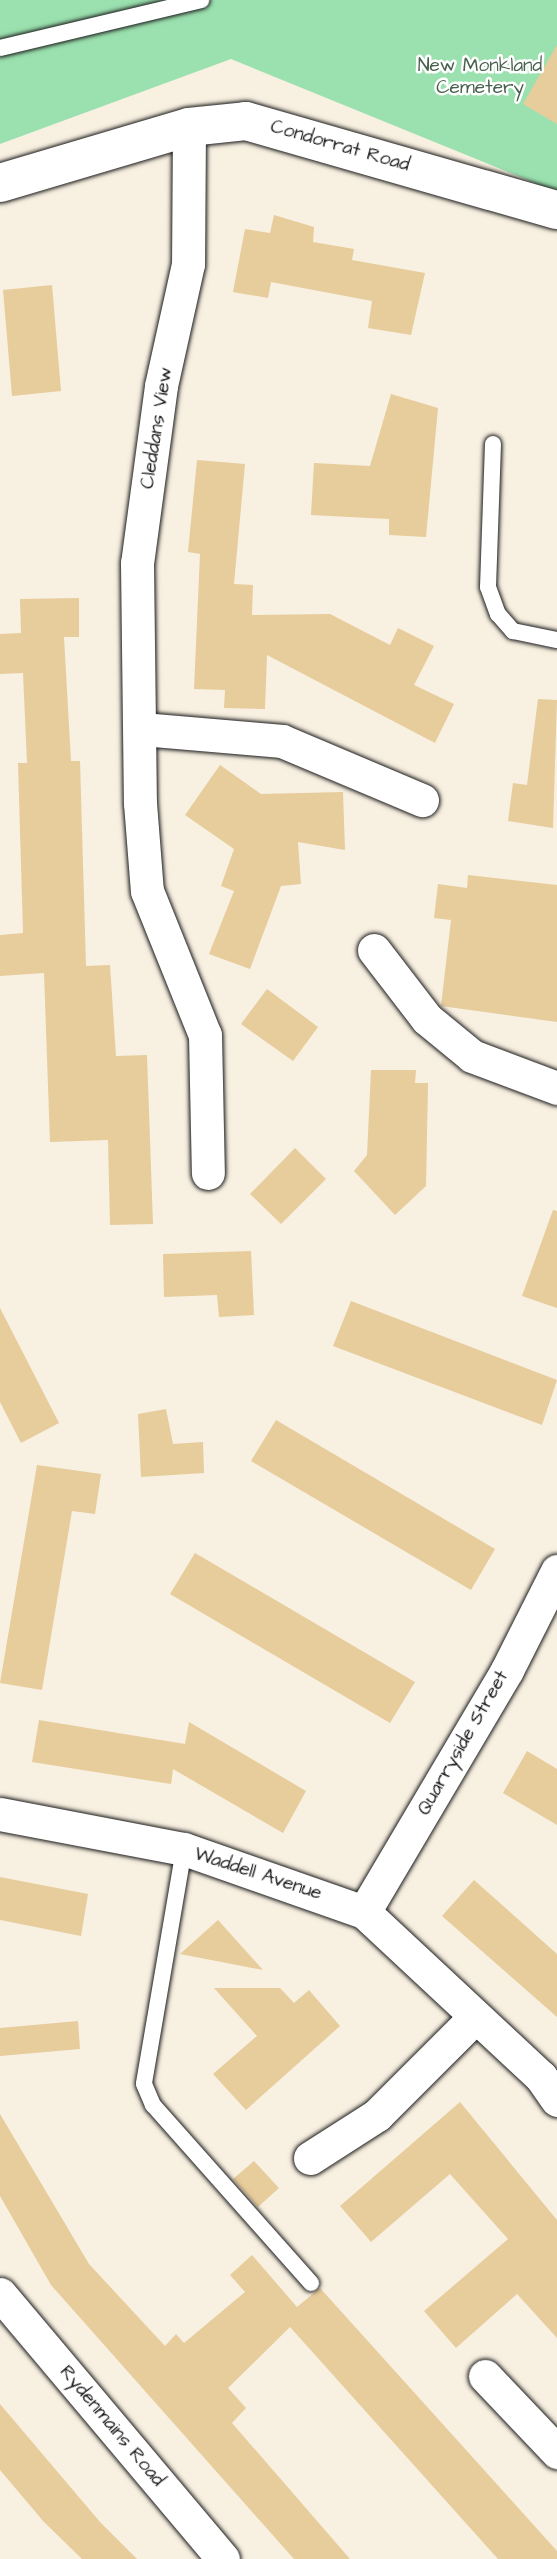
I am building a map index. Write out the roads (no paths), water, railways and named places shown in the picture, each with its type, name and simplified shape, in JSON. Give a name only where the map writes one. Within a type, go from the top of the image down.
[{"type":"main road","name":"Condorrat Road","points":[[0,183],[189,127],[246,121],[293,130],[557,210]]},
{"type":"street","name":"Cleddans View","points":[[189,127],[188,264],[162,386],[137,563],[147,891],[205,1035],[208,1173]]},
{"type":"street","points":[[142,729],[282,741],[422,800]]},
{"type":"street","points":[[374,950],[427,1019],[472,1056],[557,1088]]},
{"type":"street","name":"Quarryside Street","points":[[364,1912],[507,1670],[557,1571]]},
{"type":"street","name":"Waddell Avenue","points":[[0,1814],[184,1849],[364,1912],[475,2017],[557,2100]]},
{"type":"street","points":[[310,2158],[377,2115],[475,2017]]},
{"type":"street","name":"Rydenmains Road","points":[[0,2294],[223,2559]]},
{"type":"street","points":[[485,2376],[557,2452]]},
{"type":"lane","points":[[0,48],[201,0]]},
{"type":"lane","points":[[493,443],[488,587],[498,614],[513,631],[557,640]]},
{"type":"lane","points":[[184,1849],[144,2084],[153,2105],[311,2283]]},
{"type":"park label","name":"New Monkland Cemetery","points":[[480,77]]}]
